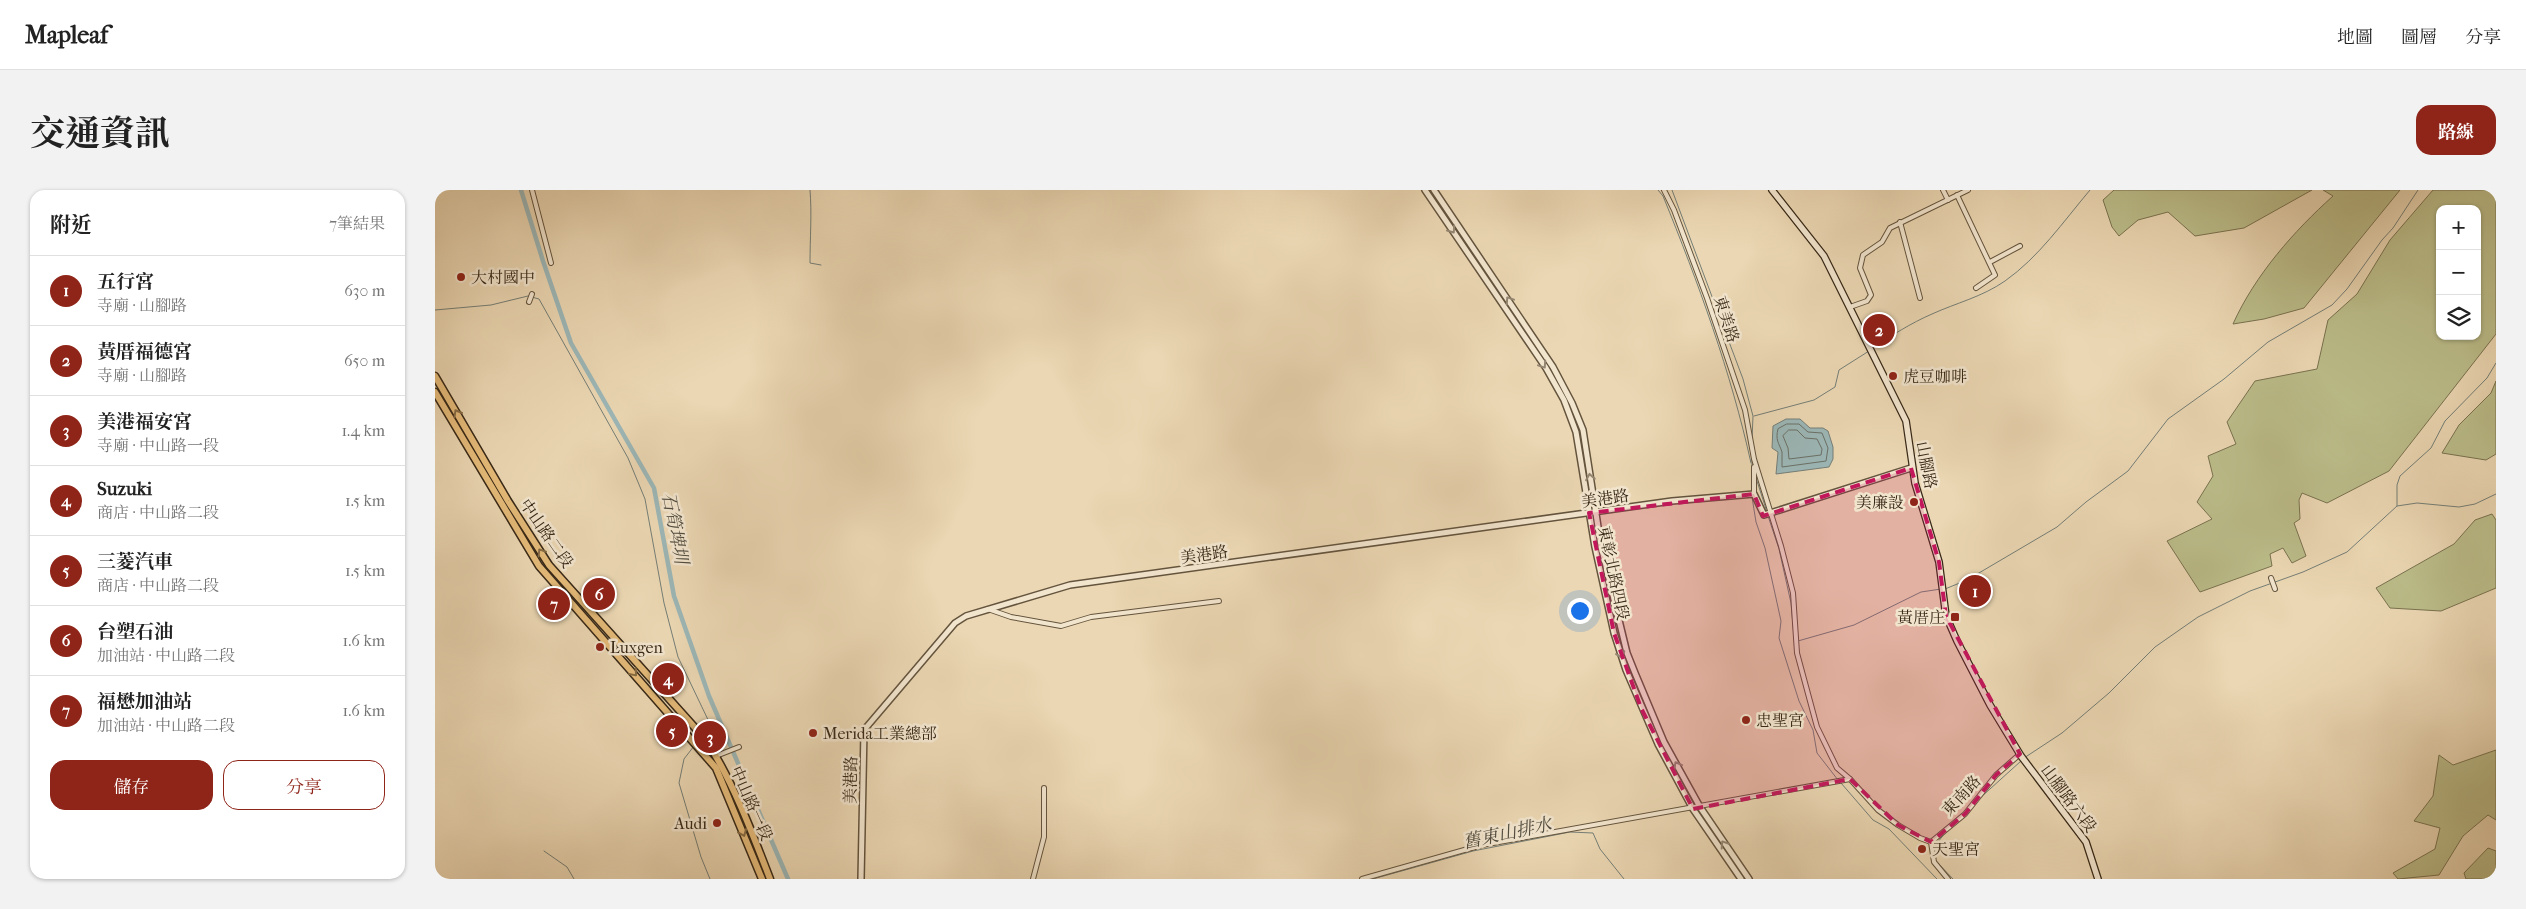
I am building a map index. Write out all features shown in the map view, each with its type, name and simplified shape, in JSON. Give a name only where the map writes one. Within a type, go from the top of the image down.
[{"type":"main road","points":[[1772,190],[1824,256],[1850,307]]},
{"type":"main road","name":"山腳路","points":[[1850,307],[1906,421],[1911,468],[1939,562],[1941,590],[1946,616],[1957,642],[1990,705],[2020,755]]},
{"type":"main road","name":"中山路二段","points":[[435,376],[508,501],[549,565],[706,740]]},
{"type":"main road","name":"中山路二段","points":[[435,392],[539,566],[697,744]]},
{"type":"main road","name":"中山路一段","points":[[706,740],[716,756],[740,806],[770,879]]},
{"type":"main road","name":"中山路一段","points":[[697,744],[716,768],[762,879]]},
{"type":"main road","name":"山腳路六段","points":[[2020,755],[2086,842],[2098,879]]},
{"type":"street","points":[[531,190],[551,262]]},
{"type":"street","name":"東彰北路四段","points":[[1425,190],[1546,368],[1563,400],[1576,432],[1589,513],[1614,633],[1627,670],[1658,744],[1693,809],[1741,879]]},
{"type":"street","name":"東彰北路四段","points":[[1434,190],[1562,382],[1583,430],[1595,512],[1615,602],[1632,666],[1664,742],[1700,807],[1749,879]]},
{"type":"street","name":"東美路","points":[[1664,190],[1674,210],[1707,298],[1745,410],[1754,459]]},
{"type":"street","points":[[1943,190],[1948,200]]},
{"type":"street","points":[[1850,307],[1867,301],[1871,295],[1861,268],[1863,255],[1882,242],[1890,228],[1968,190]]},
{"type":"street","points":[[1957,195],[1990,262],[1994,278],[1976,288]]},
{"type":"street","points":[[1900,222],[1920,298]]},
{"type":"street","points":[[1465,249],[1471,244]]},
{"type":"street","points":[[1990,262],[2020,246]]},
{"type":"street","points":[[529,302],[531,294]]},
{"type":"street","points":[[1754,459],[1752,494],[1763,515],[1911,468]]},
{"type":"street","points":[[1754,459],[1781,546],[1793,593],[1797,654],[1817,727],[1837,768],[1850,779],[1878,810],[1905,830],[1931,842],[1934,862],[1948,879]]},
{"type":"street","name":"美港路","points":[[861,879],[864,730],[955,623],[966,616],[986,608],[1070,585],[1595,512],[1752,494]]},
{"type":"street","points":[[2271,578],[2275,589]]},
{"type":"street","points":[[986,608],[1011,617],[1061,626],[1091,617],[1219,601]]},
{"type":"street","points":[[716,756],[739,746]]},
{"type":"street","name":"東南路","points":[[1931,842],[1965,814],[1996,775],[2020,755]]},
{"type":"street","points":[[1362,879],[1482,845],[1584,826],[1693,809],[1850,779]]},
{"type":"street","points":[[1033,879],[1044,837],[1044,788]]},
{"type":"highlighted area","points":[[1911,468],[1939,562],[1946,616],[2020,754],[1996,775],[1965,814],[1931,842],[1898,825],[1850,779],[1693,809],[1641,708],[1614,633],[1589,513],[1754,494],[1763,516]]},
{"type":"green space","points":[[2114,190],[2312,190],[2244,228],[2195,236],[2168,212],[2138,220],[2119,236],[2112,227],[2103,200]]},
{"type":"green space","points":[[2323,190],[2400,190],[2304,308],[2264,319],[2233,324],[2252,288],[2264,271],[2290,239],[2333,196]]},
{"type":"green space","points":[[2433,190],[2496,190],[2496,334],[2389,471],[2327,503],[2302,493],[2299,500],[2300,519],[2294,523],[2306,556],[2292,563],[2283,548],[2270,554],[2272,566],[2200,592],[2167,541],[2212,519],[2197,502],[2213,476],[2208,456],[2236,444],[2227,422],[2255,381],[2317,369],[2328,320],[2357,294],[2390,240]]},
{"type":"green space","points":[[2496,381],[2496,454],[2486,460],[2442,453],[2459,425],[2491,393]]},
{"type":"green space","points":[[2492,514],[2496,520],[2496,588],[2441,611],[2390,608],[2376,588],[2454,544],[2475,520]]},
{"type":"green space","points":[[2496,750],[2496,820],[2488,815],[2463,836],[2439,875],[2398,879],[2393,873],[2435,849],[2440,828],[2414,821],[2433,796],[2439,755],[2453,765]]},
{"type":"green space","points":[[2488,848],[2496,851],[2496,879],[2466,879],[2464,873]]},
{"type":"water","points":[[1786,419],[1800,419],[1810,428],[1823,428],[1828,431],[1833,447],[1833,459],[1829,467],[1776,474],[1778,452],[1772,448],[1773,426]]},
{"type":"waterway","name":"石筍埤圳","points":[[521,190],[571,343],[654,488],[674,596],[709,696],[788,879]]},
{"type":"waterway","points":[[810,190],[810,263],[821,265]]},
{"type":"waterway","points":[[1658,190],[1663,196],[1676,228],[1713,328],[1734,395],[1751,463]]},
{"type":"waterway","points":[[1672,190],[1743,379],[1753,416],[1752,440]]},
{"type":"waterway","points":[[1872,348],[1916,321],[1978,296],[2005,281],[2040,250],[2090,190]]},
{"type":"waterway","points":[[1945,589],[1967,580],[2057,527],[2086,502],[2128,471],[2168,419],[2224,379],[2268,342],[2332,305],[2347,289],[2382,240],[2393,228],[2418,190]]},
{"type":"waterway","points":[[435,310],[491,305],[528,296],[539,299],[628,458],[645,499],[664,603],[678,657],[711,726],[705,733]]},
{"type":"waterway","points":[[1754,416],[1814,400],[1835,387],[1839,370],[1869,351]]},
{"type":"waterway","points":[[2397,506],[2397,485],[2400,476],[2431,448],[2445,421],[2487,378],[2496,363]]},
{"type":"waterway","points":[[1752,456],[1752,467]]},
{"type":"waterway","points":[[1752,467],[1752,493]]},
{"type":"waterway","points":[[1756,478],[1767,512]]},
{"type":"waterway","points":[[2024,758],[2062,733],[2109,693],[2155,647],[2198,617],[2250,591],[2303,572],[2347,552],[2397,506],[2417,503],[2459,507],[2475,504],[2496,494]]},
{"type":"waterway","points":[[1752,497],[1756,522],[1765,548],[1781,621],[1779,638],[1799,701],[1813,730],[1817,753],[1838,780]]},
{"type":"waterway","points":[[1768,516],[1779,549],[1791,603],[1794,636]]},
{"type":"waterway","points":[[1798,641],[1854,625],[1921,592],[1941,589]]},
{"type":"waterway","points":[[694,746],[684,759],[679,783],[701,857],[710,879]]},
{"type":"waterway","points":[[1980,798],[2021,761]]},
{"type":"waterway","points":[[1841,783],[1873,820],[1889,829],[1937,879]]},
{"type":"waterway","name":"舊東山排水","points":[[1373,879],[1473,851],[1570,832],[1593,833],[1600,849],[1624,879]]},
{"type":"waterway","points":[[1934,853],[1934,847],[1945,833]]},
{"type":"waterway","points":[[544,851],[567,867],[574,879]]},
{"type":"waterway","points":[[1936,861],[1953,879]]},
{"type":"place","name":"大村國中","points":[[461,277]]},
{"type":"place","name":"黃厝福德宮","points":[[1879,330]]},
{"type":"place","name":"虎豆咖啡","points":[[1893,376]]},
{"type":"place","name":"美廉設","points":[[1914,502]]},
{"type":"place","name":"五行宮","points":[[1975,591]]},
{"type":"place","name":"台塑石油","points":[[599,594]]},
{"type":"place","name":"福懋加油站","points":[[554,604]]},
{"type":"place","name":"黃厝庄","points":[[1955,617]]},
{"type":"place","name":"Luxgen","points":[[600,647]]},
{"type":"place","name":"Suzuki","points":[[668,679]]},
{"type":"place","name":"忠聖宮","points":[[1746,720]]},
{"type":"place","name":"三菱汽車","points":[[672,731]]},
{"type":"place","name":"Merida工業總部","points":[[813,733]]},
{"type":"place","name":"美港福安宮","points":[[710,737]]},
{"type":"place","name":"Audi","points":[[717,823]]},
{"type":"place","name":"天聖宮","points":[[1922,849]]}]
